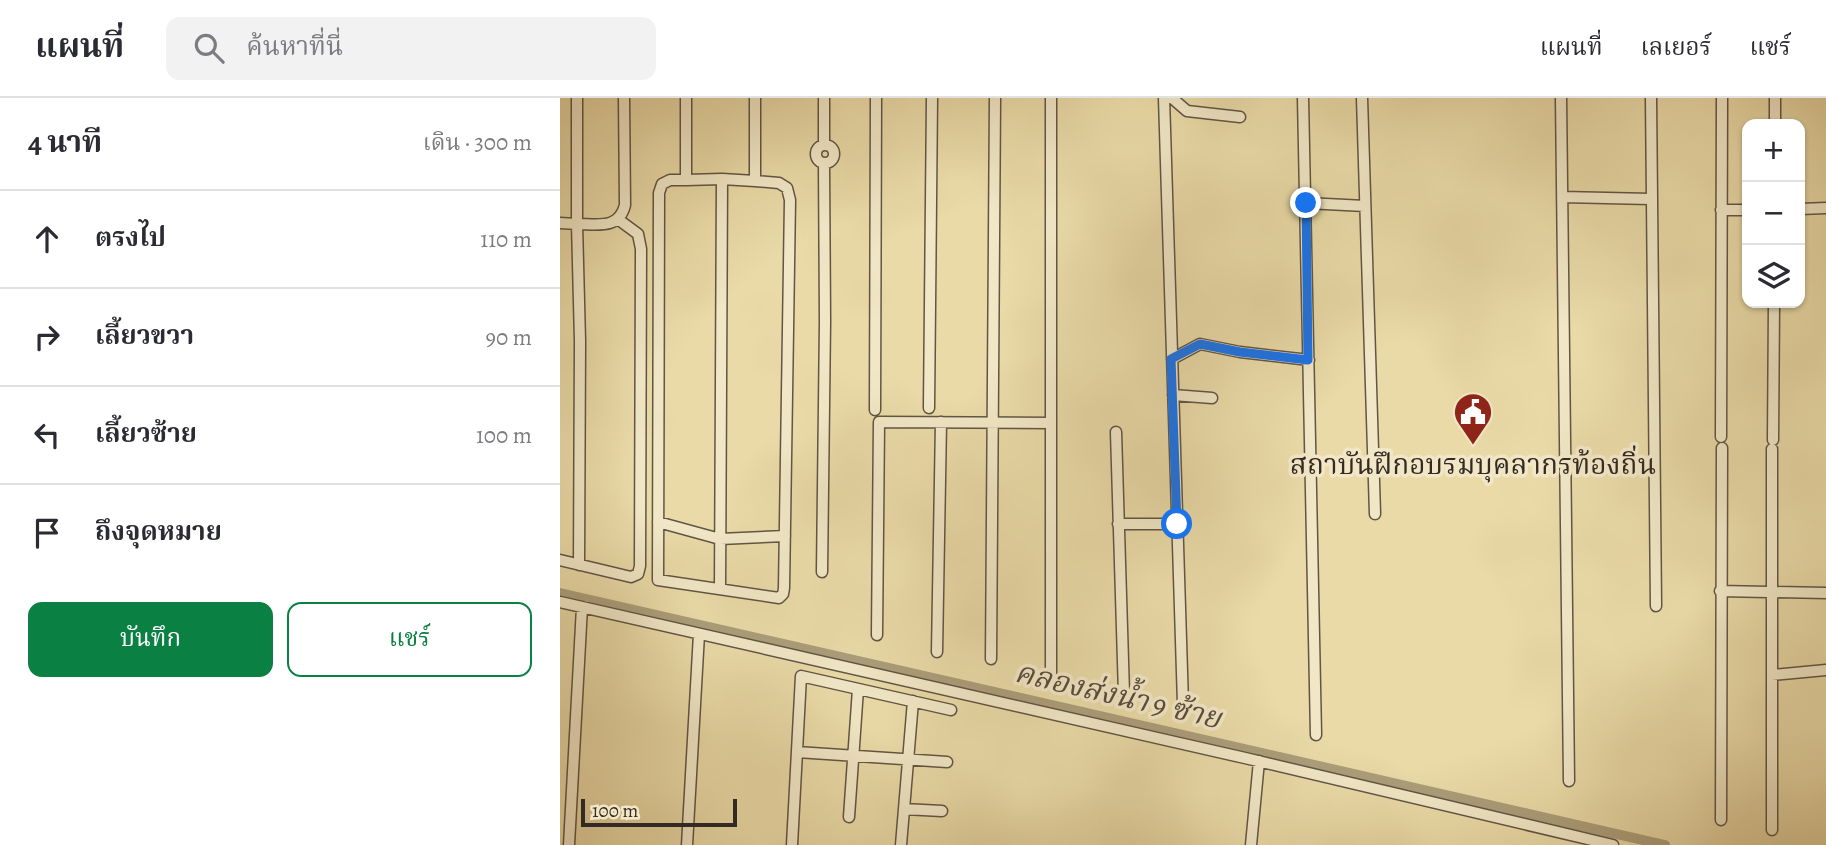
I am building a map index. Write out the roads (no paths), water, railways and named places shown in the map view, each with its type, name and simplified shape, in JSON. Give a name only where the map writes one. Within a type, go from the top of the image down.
[{"type":"street","points":[[577,98],[579,565]]},
{"type":"street","points":[[619,220],[625,205],[624,98]]},
{"type":"street","points":[[686,98],[686,180]]},
{"type":"street","points":[[755,98],[755,181]]},
{"type":"street","points":[[822,572],[824,164],[817,159],[816,154],[824,145],[824,98]]},
{"type":"street","points":[[875,410],[876,98]]},
{"type":"street","points":[[929,408],[932,98]]},
{"type":"street","points":[[991,659],[995,98]]},
{"type":"street","points":[[1051,98],[1051,673]]},
{"type":"street","points":[[1164,98],[1183,704]]},
{"type":"street","points":[[1172,98],[1187,111],[1240,117]]},
{"type":"street","points":[[1303,98],[1316,735]]},
{"type":"street","points":[[1362,98],[1375,514]]},
{"type":"street","points":[[1561,98],[1569,781]]},
{"type":"street","points":[[1651,98],[1656,606]]},
{"type":"street","points":[[1721,820],[1722,98]]},
{"type":"street","points":[[1775,98],[1775,119]]},
{"type":"street","points":[[720,589],[722,179]]},
{"type":"street","points":[[722,179],[779,183],[787,188],[790,200],[785,536],[783,594],[779,598],[658,580],[659,193],[662,184],[670,180],[722,179]]},
{"type":"street","points":[[1562,197],[1651,199]]},
{"type":"street","points":[[1306,203],[1365,206]]},
{"type":"street","points":[[1805,209],[1826,208]]},
{"type":"street","points":[[1721,210],[1742,209]]},
{"type":"street","points":[[560,223],[609,223],[619,220]]},
{"type":"street","points":[[560,560],[631,577],[638,574],[640,566],[641,249],[638,234],[619,220]]},
{"type":"street","points":[[1772,830],[1774,308]]},
{"type":"street","points":[[1171,359],[1200,344],[1308,360]]},
{"type":"street","points":[[1173,395],[1212,398]]},
{"type":"street","points":[[877,635],[878,422],[1051,423]]},
{"type":"street","points":[[937,652],[941,422]]},
{"type":"street","points":[[1116,432],[1124,694]]},
{"type":"street","points":[[658,523],[720,539],[785,536]]},
{"type":"street","points":[[1118,524],[1177,524]]},
{"type":"street","points":[[1720,591],[1826,593]]},
{"type":"street","points":[[560,602],[1259,761],[1613,845]]},
{"type":"street","points":[[569,845],[582,607]]},
{"type":"street","points":[[687,845],[699,634]]},
{"type":"street","points":[[1772,675],[1826,670]]},
{"type":"street","points":[[792,845],[801,676],[951,710]]},
{"type":"street","points":[[849,817],[858,689]]},
{"type":"street","points":[[901,845],[913,701]]},
{"type":"street","points":[[797,752],[947,762]]},
{"type":"street","points":[[1251,845],[1259,761]]},
{"type":"street","points":[[904,810],[942,811]]},
{"type":"waterway","name":"คลองส่งน้ำ 9 ซ้าย","points":[[560,593],[1665,845]]},
{"type":"place","name":"สถาบันฝึกอบรมบุคลากรท้องถิ่น","points":[[1473,446]]}]
